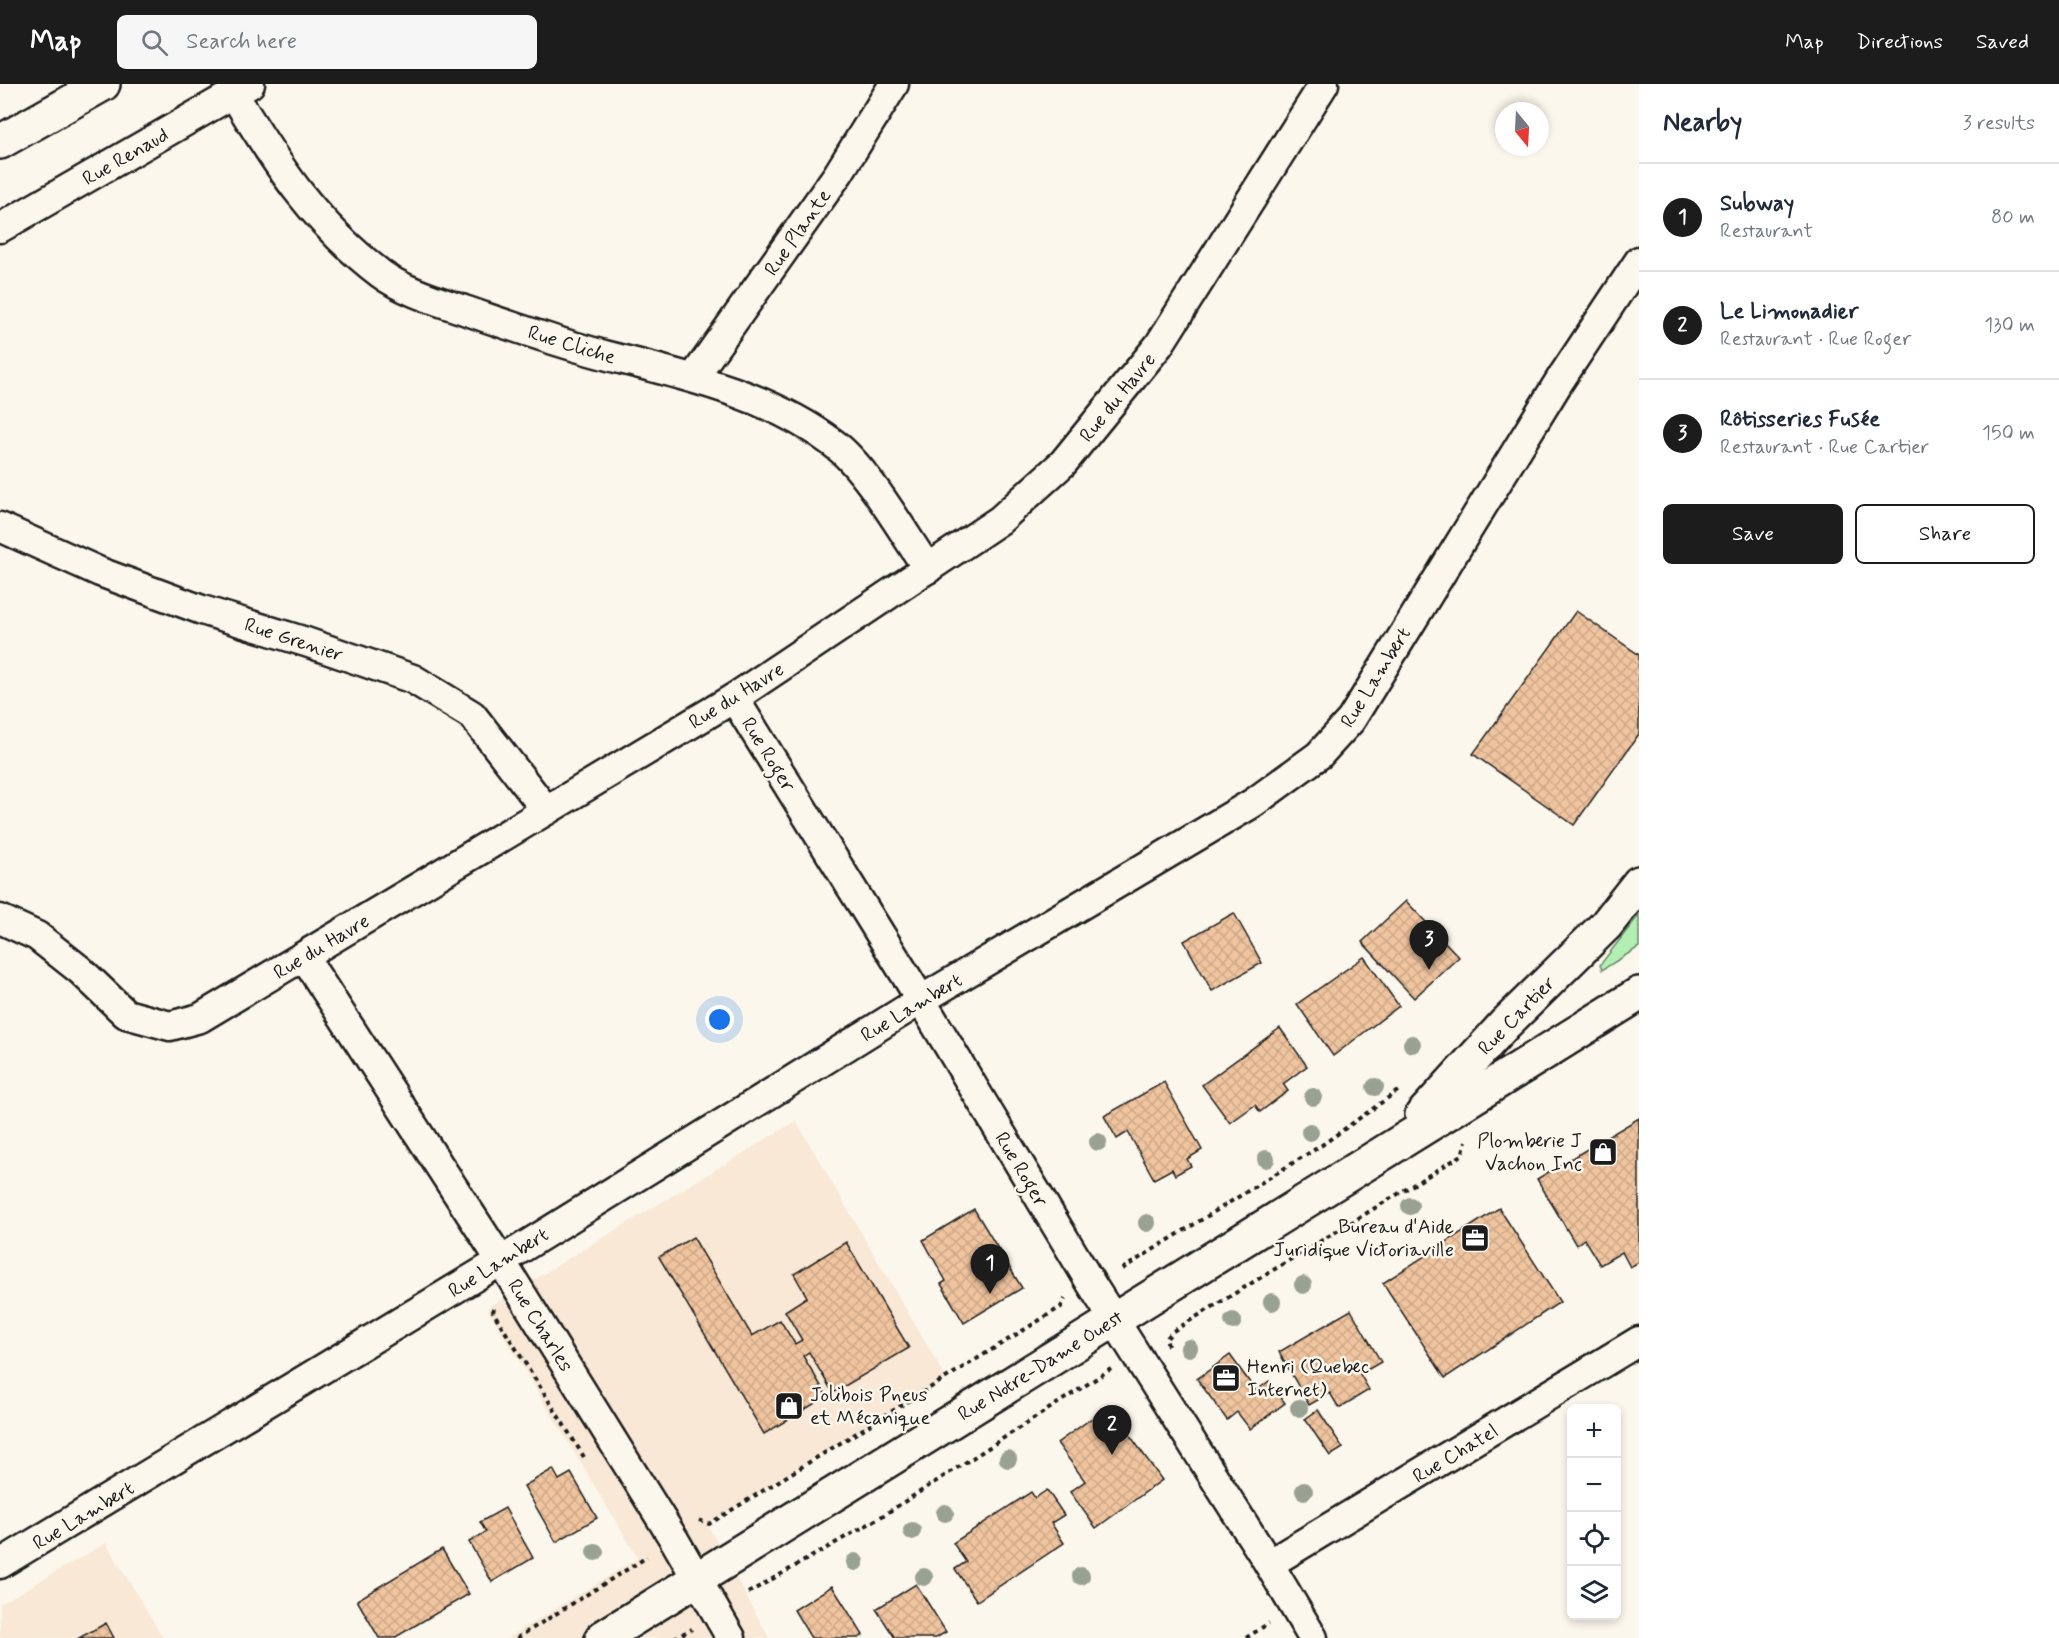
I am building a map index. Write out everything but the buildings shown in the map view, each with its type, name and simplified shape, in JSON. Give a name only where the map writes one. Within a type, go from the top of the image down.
[{"type":"street","points":[[0,142],[103,84]]},
{"type":"street","name":"Rue Plante","points":[[694,377],[838,174],[894,84]]},
{"type":"street","name":"Rue du Havre","points":[[0,919],[37,936],[80,970],[126,1014],[170,1026],[200,1018],[734,698],[1000,520],[1063,463],[1159,345],[1324,84]]},
{"type":"street","name":"Rue Cliche","points":[[242,88],[283,173],[310,208],[383,276],[430,298],[575,347],[694,377],[803,422],[836,445],[860,470],[928,569]]},
{"type":"street","name":"Rue Renaud","points":[[0,228],[242,88]]},
{"type":"street","name":"Rue Lambert","points":[[0,1564],[501,1261],[921,1000],[1253,803],[1319,755],[1350,720],[1560,380],[1639,261]]},
{"type":"street","name":"Rue Grenier","points":[[0,527],[100,572],[202,610],[295,638],[413,679],[472,715],[546,810]]},
{"type":"street","name":"Rue Roger","points":[[734,698],[1114,1318],[1269,1564],[1311,1637]]},
{"type":"street","name":"Rue Cartier","points":[[1393,1147],[1505,1024],[1606,925],[1639,883]]},
{"type":"street","name":"Rue Charles","points":[[304,957],[501,1261],[699,1580],[731,1638]]},
{"type":"street","name":"Rue Notre-Dame Ouest","points":[[602,1638],[699,1580],[1114,1318],[1639,994]]},
{"type":"street","name":"Rue Chatel","points":[[1269,1564],[1639,1341]]},
{"type":"path","points":[[1122,1269],[1322,1144],[1401,1089]]},
{"type":"path","points":[[1168,1349],[1166,1339],[1173,1331],[1462,1155],[1479,1092]]},
{"type":"path","name":"Rue Notre-Dame Ouest","points":[[703,1524],[709,1524],[1052,1313],[1061,1307],[1066,1298]]},
{"type":"path","name":"Rue Charles","points":[[493,1312],[588,1462]]},
{"type":"path","name":"Rue Notre-Dame Ouest","points":[[748,1593],[879,1518],[1114,1369]]},
{"type":"path","points":[[517,1638],[649,1559],[644,1553]]},
{"type":"path","points":[[1246,1638],[1269,1622]]},
{"type":"path","points":[[674,1638],[687,1630],[694,1629]]},
{"type":"shaded area","points":[[796,1121],[946,1378],[707,1524],[769,1638],[508,1638],[638,1558],[487,1308]]},
{"type":"shaded area","points":[[106,1543],[163,1638],[0,1638],[0,1604]]},
{"type":"green space","points":[[1639,915],[1639,947],[1602,970],[1600,965]]},
{"type":"place","name":"Rôtisseries Fusée","points":[[1429,970]]},
{"type":"place","name":"Plomberie J Vachon Inc","points":[[1603,1152]]},
{"type":"place","name":"Bureau d'Aide Juridique Victoriaville","points":[[1475,1238]]},
{"type":"place","name":"Subway","points":[[990,1294]]},
{"type":"place","name":"Henri (Quebec Internet)","points":[[1226,1378]]},
{"type":"place","name":"Jolibois Pneus et Mécanique","points":[[789,1406]]},
{"type":"place","name":"Le Limonadier","points":[[1112,1455]]}]
